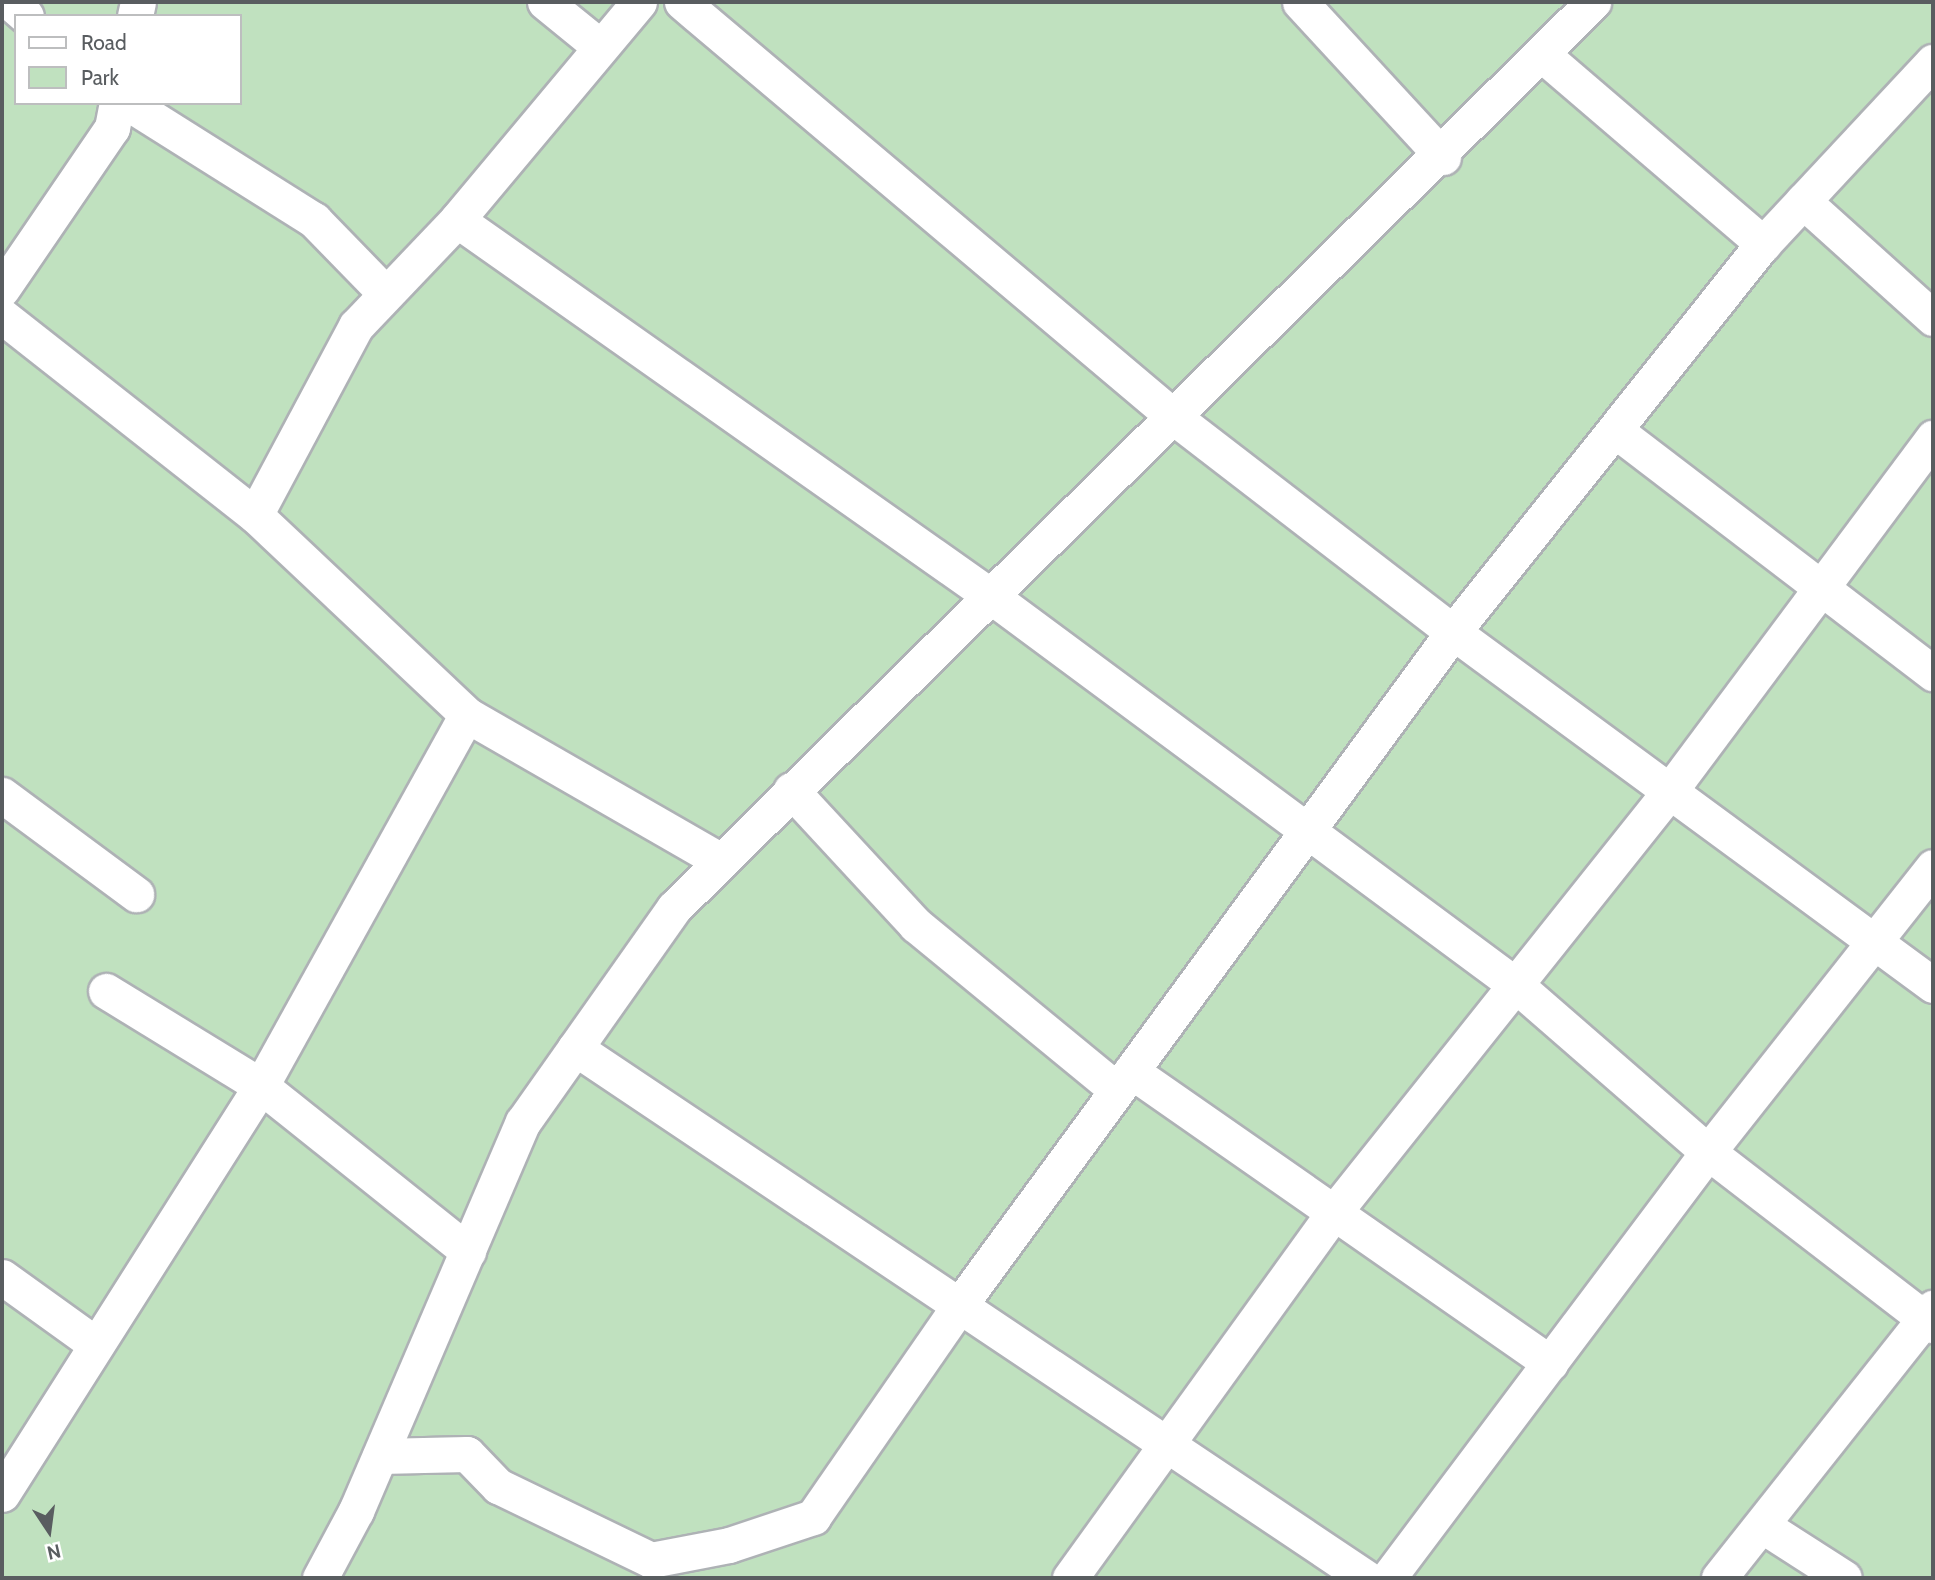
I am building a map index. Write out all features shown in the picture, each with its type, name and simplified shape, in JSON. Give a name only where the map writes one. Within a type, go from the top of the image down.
[{"type":"street","points":[[10,2],[24,14]]},
{"type":"street","points":[[545,2],[598,45]]},
{"type":"street","points":[[255,516],[356,326],[457,220],[598,45],[639,2]]},
{"type":"street","points":[[682,2],[1175,418],[1453,632],[1933,985]]},
{"type":"street","points":[[1300,2],[1443,157]]},
{"type":"street","points":[[320,1578],[380,1456],[523,1122],[674,908],[791,790],[1443,157],[1544,56],[1593,2]]},
{"type":"street","points":[[1544,56],[1763,244]]},
{"type":"street","points":[[380,1456],[467,1454],[498,1486],[651,1560],[729,1545],[813,1517],[959,1306],[1124,1080],[1311,833],[1453,632],[1763,244],[1933,62]]},
{"type":"street","points":[[2,289],[111,128],[117,105]]},
{"type":"street","points":[[131,105],[314,220],[386,294]]},
{"type":"street","points":[[1803,201],[1933,318]]},
{"type":"street","points":[[457,220],[992,597],[1517,986],[1708,1152],[1930,1317],[1719,1578]]},
{"type":"street","points":[[2,316],[255,516],[467,715],[721,861]]},
{"type":"street","points":[[1616,431],[1933,673]]},
{"type":"street","points":[[1070,1578],[1335,1210],[1670,792],[1933,438]]},
{"type":"street","points":[[2,1494],[94,1343],[261,1086],[467,715]]},
{"type":"street","points":[[791,790],[916,925],[1124,1080],[1335,1210],[1550,1363]]},
{"type":"street","points":[[2,794],[135,894]]},
{"type":"street","points":[[1388,1578],[1708,1152],[1933,867]]},
{"type":"street","points":[[106,991],[261,1086],[468,1251]]},
{"type":"street","points":[[575,1048],[1366,1578]]},
{"type":"street","points":[[2,1277],[94,1343]]},
{"type":"street","points":[[1763,1526],[1844,1578]]},
{"type":"green space","points":[[2,2],[1933,2],[1933,1578],[2,1578]]}]
